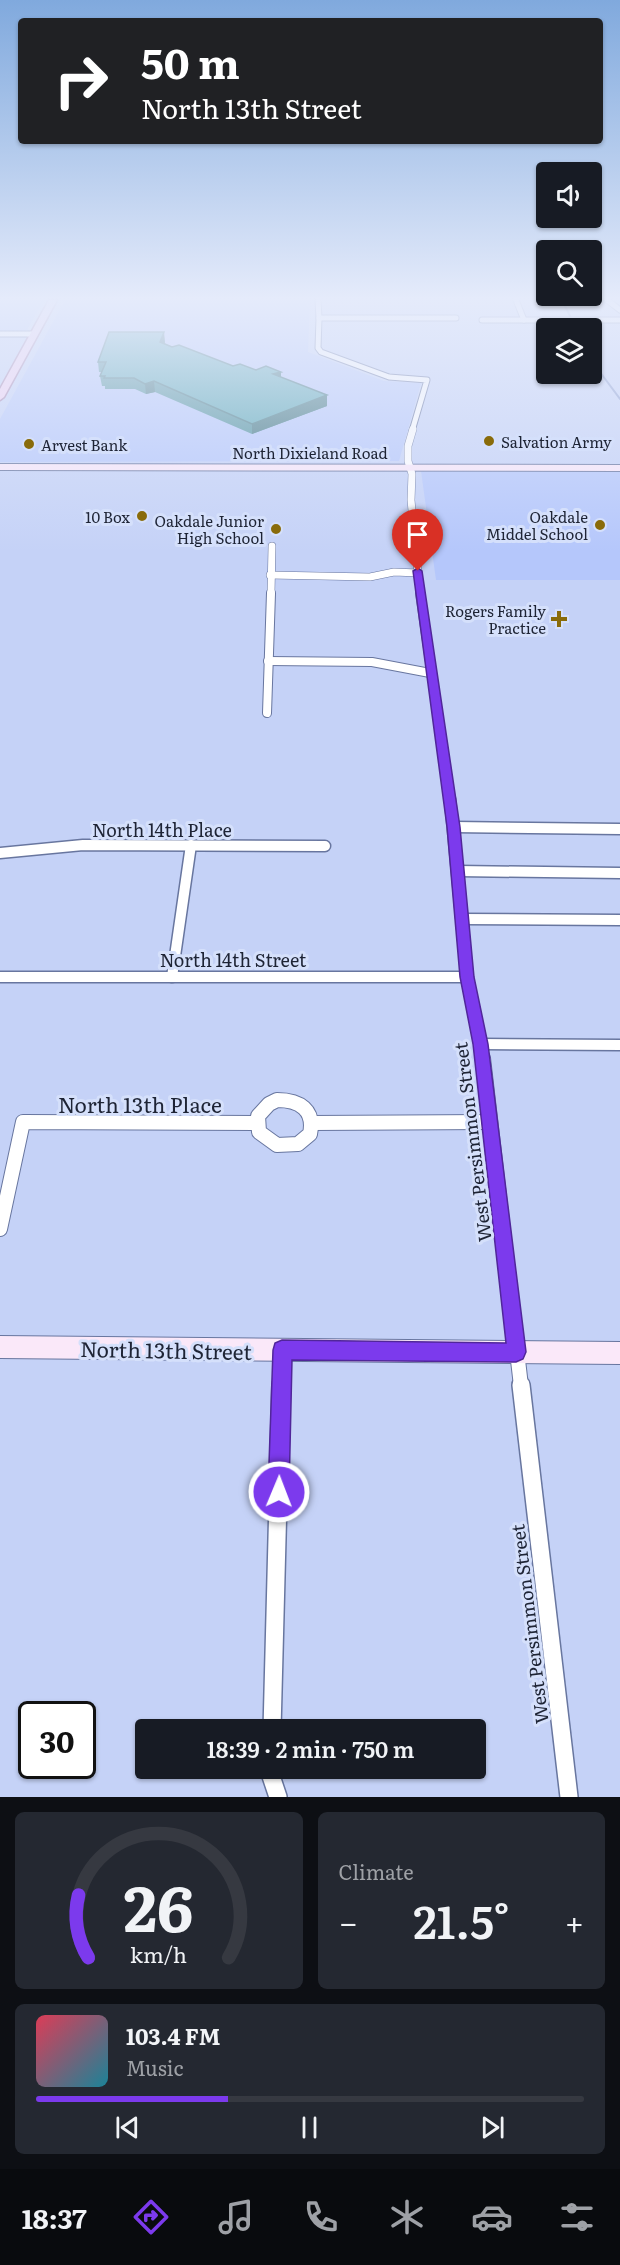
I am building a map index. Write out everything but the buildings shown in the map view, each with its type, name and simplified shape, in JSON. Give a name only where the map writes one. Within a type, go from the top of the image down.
[{"type":"main road","points":[[0,398],[3,387]]},
{"type":"main road","name":"North Dixieland Road","points":[[0,466],[620,468]]},
{"type":"main road","name":"North 13th Street","points":[[0,1347],[620,1353]]},
{"type":"street","name":"West Persimmon Street","points":[[426,384],[408,446],[418,573],[430,673],[454,827],[467,977],[480,1044],[569,1797]]},
{"type":"street","points":[[267,713],[272,546]]},
{"type":"street","points":[[270,575],[370,577],[394,572],[418,573]]},
{"type":"street","points":[[268,661],[372,662],[430,673]]},
{"type":"street","points":[[454,827],[620,829]]},
{"type":"street","name":"North 14th Place","points":[[0,853],[83,845],[325,846]]},
{"type":"street","points":[[172,976],[190,845]]},
{"type":"street","points":[[458,871],[620,873]]},
{"type":"street","points":[[462,919],[620,920]]},
{"type":"street","name":"North 14th Street","points":[[0,977],[467,977]]},
{"type":"street","points":[[480,1044],[620,1045]]},
{"type":"street","points":[[286,1100],[303,1105],[309,1111],[312,1123],[310,1134],[305,1140],[288,1147],[270,1144],[263,1139],[257,1123],[262,1110],[269,1104],[286,1100]]},
{"type":"street","name":"North 13th Place","points":[[0,1230],[23,1122],[257,1123]]},
{"type":"street","points":[[312,1123],[489,1122]]},
{"type":"street","points":[[272,1719],[282,1350]]},
{"type":"street","points":[[273,1779],[278,1797]]},
{"type":"shaded area","points":[[19,384],[421,384],[399,461],[0,462],[0,419]]},
{"type":"shaded area","points":[[620,470],[620,580],[436,580],[421,471]]},
{"type":"waterway","points":[[609,384],[620,399]]},
{"type":"place","name":"Salvation Army","points":[[489,441]]},
{"type":"place","name":"Arvest Bank","points":[[29,444]]},
{"type":"place","name":"10 Box","points":[[142,516]]},
{"type":"place","name":"Oakdale Middel School","points":[[600,525]]},
{"type":"place","name":"Oakdale Junior High School","points":[[276,529]]},
{"type":"place","name":"Rogers Family Practice","points":[[559,619]]},
{"type":"route","points":[[279,1492],[282,1350],[516,1352],[480,1044],[467,977],[454,827],[430,673],[418,571]]}]
